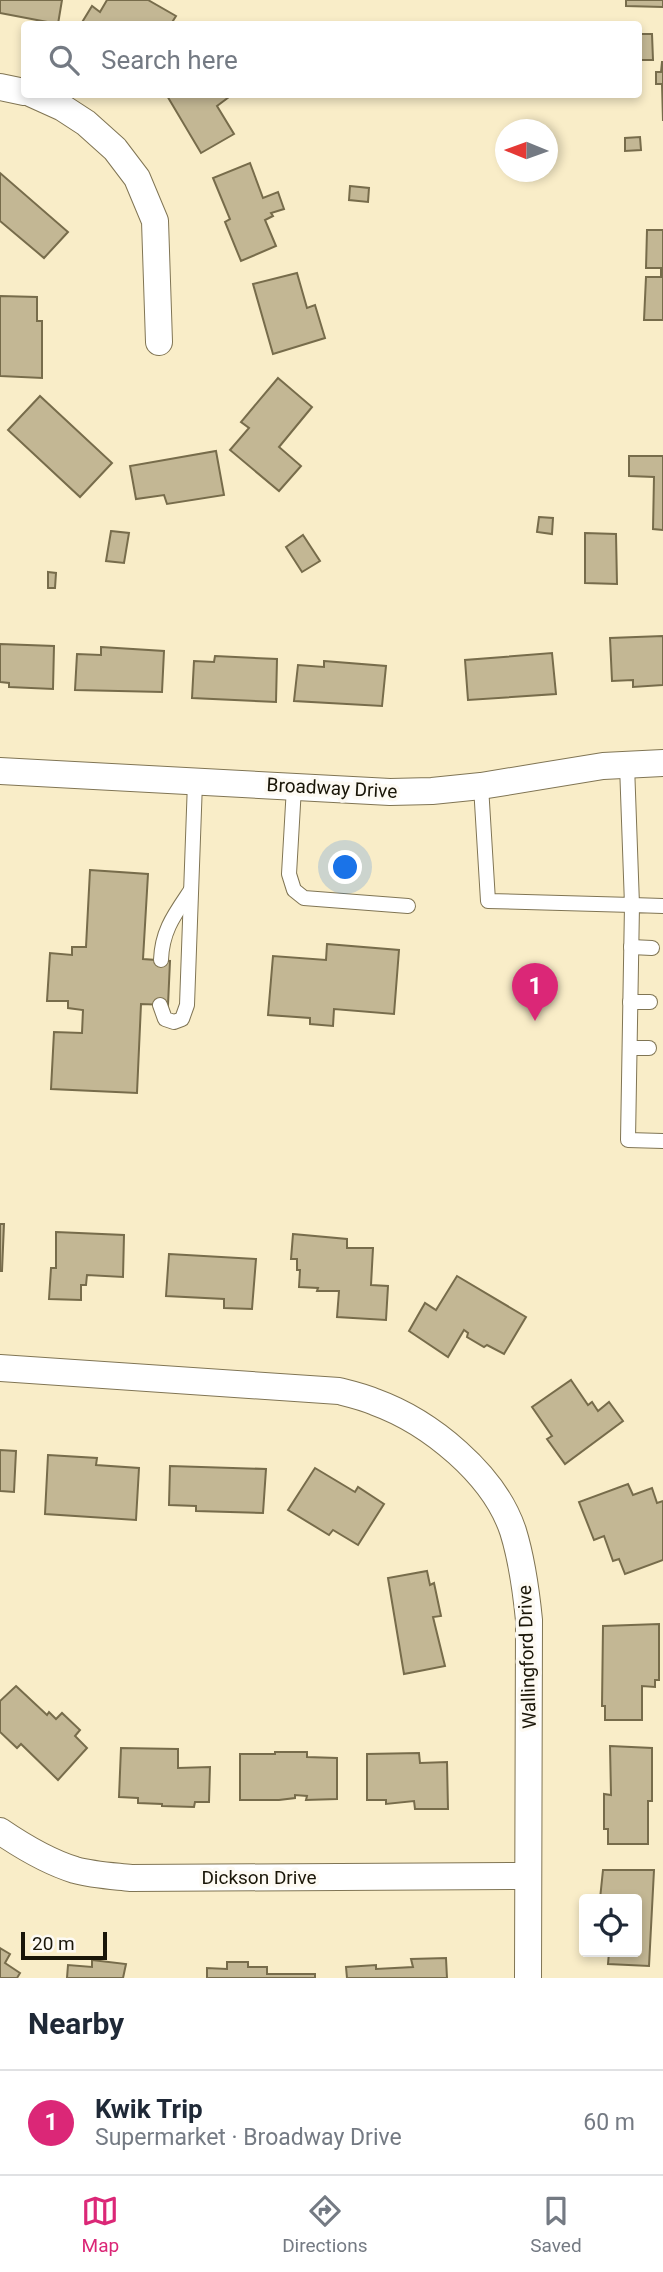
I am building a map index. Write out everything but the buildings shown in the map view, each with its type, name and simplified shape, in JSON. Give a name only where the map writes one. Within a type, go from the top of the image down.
[{"type":"street","points":[[0,88],[21,92]]},
{"type":"street","points":[[41,98],[86,123],[115,149],[137,178],[155,221],[159,342]]},
{"type":"street","name":"Broadway Drive","points":[[0,771],[390,792],[481,786],[603,766],[663,763]]},
{"type":"street","name":"Wallingford Drive","points":[[0,1367],[339,1391],[377,1402],[419,1423],[466,1460],[495,1496],[512,1529],[524,1576],[529,1633],[528,1978]]},
{"type":"street","name":"Dickson Drive","points":[[0,1831],[75,1870],[118,1877],[528,1876]]},
{"type":"lane","points":[[627,765],[632,905],[628,1140],[663,1141]]},
{"type":"lane","points":[[160,1005],[165,1019],[174,1022],[182,1019],[187,1005],[195,782]]},
{"type":"lane","points":[[481,786],[488,901],[663,906]]},
{"type":"lane","points":[[294,787],[289,874],[294,890],[304,898],[408,906]]},
{"type":"lane","points":[[162,960],[167,926],[192,889]]},
{"type":"lane","points":[[631,947],[652,948]]},
{"type":"lane","points":[[631,1002],[650,1002]]},
{"type":"lane","points":[[630,1048],[649,1048]]},
{"type":"place","name":"Kwik Trip","points":[[535,1021]]}]
